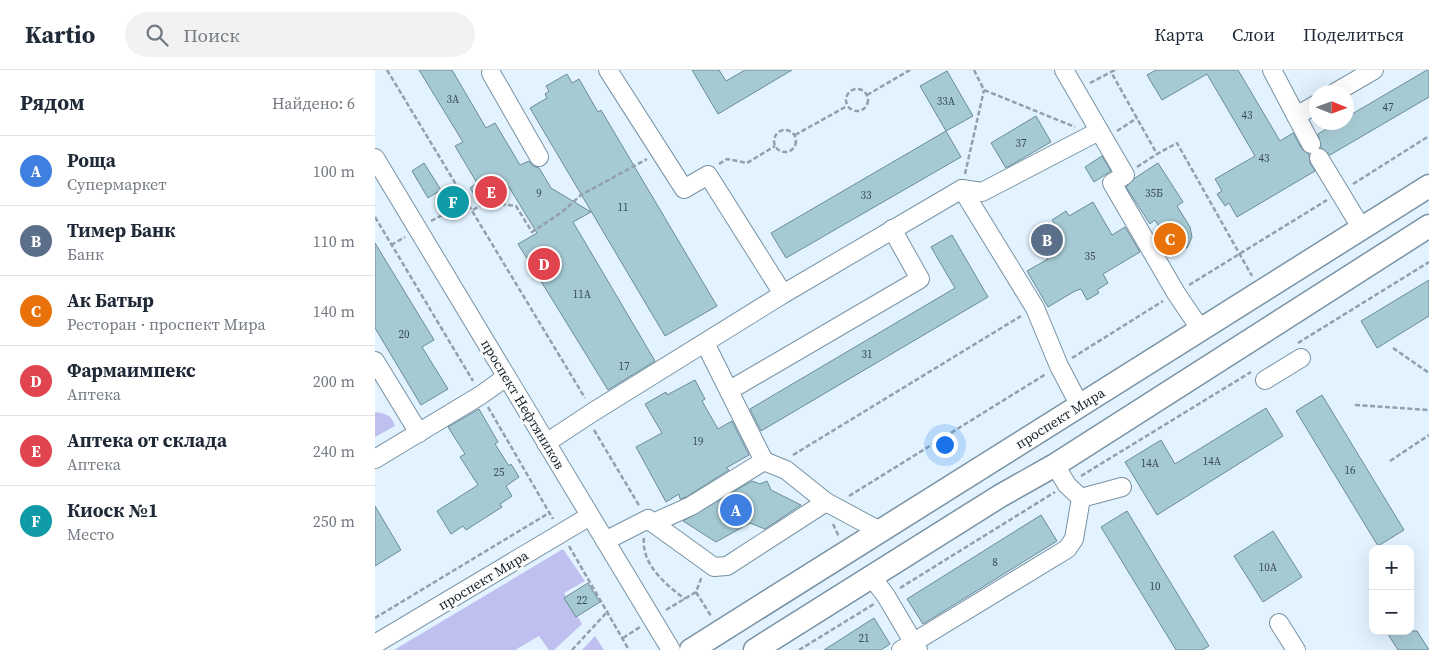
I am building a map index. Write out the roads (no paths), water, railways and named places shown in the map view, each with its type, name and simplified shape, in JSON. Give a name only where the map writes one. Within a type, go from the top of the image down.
[{"type":"main road","name":"проспект Мира","points":[[691,650],[1362,228],[1426,192]]},
{"type":"main road","points":[[755,650],[999,496],[1055,465],[1429,226]]},
{"type":"main road","points":[[982,467],[986,485],[999,496]]},
{"type":"street","points":[[608,70],[684,189],[708,176],[783,294]]},
{"type":"street","points":[[1064,70],[1098,134],[1125,175],[1112,183],[1176,293],[1201,330]]},
{"type":"street","points":[[1272,70],[1315,151],[1362,228]]},
{"type":"street","points":[[1348,85],[1374,70]]},
{"type":"street","points":[[492,71],[539,157]]},
{"type":"street","points":[[1296,116],[1309,109]]},
{"type":"street","points":[[546,443],[783,294],[962,189],[982,192],[1098,134]]},
{"type":"street","name":"проспект Нефтяников","points":[[375,158],[671,650]]},
{"type":"street","points":[[962,189],[1035,308],[1059,366],[1080,406]]},
{"type":"street","points":[[731,390],[921,279],[892,229]]},
{"type":"street","points":[[705,343],[770,463],[830,504],[880,531]]},
{"type":"street","points":[[1261,374],[1297,352]]},
{"type":"street","points":[[375,361],[419,434]]},
{"type":"street","points":[[375,459],[419,434],[506,377]]},
{"type":"street","points":[[653,523],[691,506],[770,463]]},
{"type":"street","points":[[1055,465],[1067,485],[1081,498]]},
{"type":"street","points":[[1081,498],[1122,487]]},
{"type":"street","points":[[871,576],[886,596],[911,647],[1067,549],[1074,540],[1081,498]]},
{"type":"street","points":[[605,541],[647,519],[714,567],[727,566],[830,504]]},
{"type":"street","name":"проспект Мира","points":[[375,644],[590,516]]},
{"type":"street","points":[[1279,623],[1296,650]]},
{"type":"place","name":"Аптека от склада","points":[[491,192]]},
{"type":"place","name":"Киоск №1","points":[[453,202]]},
{"type":"place","name":"Ак Батыр","points":[[1170,239]]},
{"type":"place","name":"Тимер Банк","points":[[1047,240]]},
{"type":"place","name":"Фармаимпекс","points":[[544,264]]},
{"type":"place","name":"Роща","points":[[736,510]]}]
